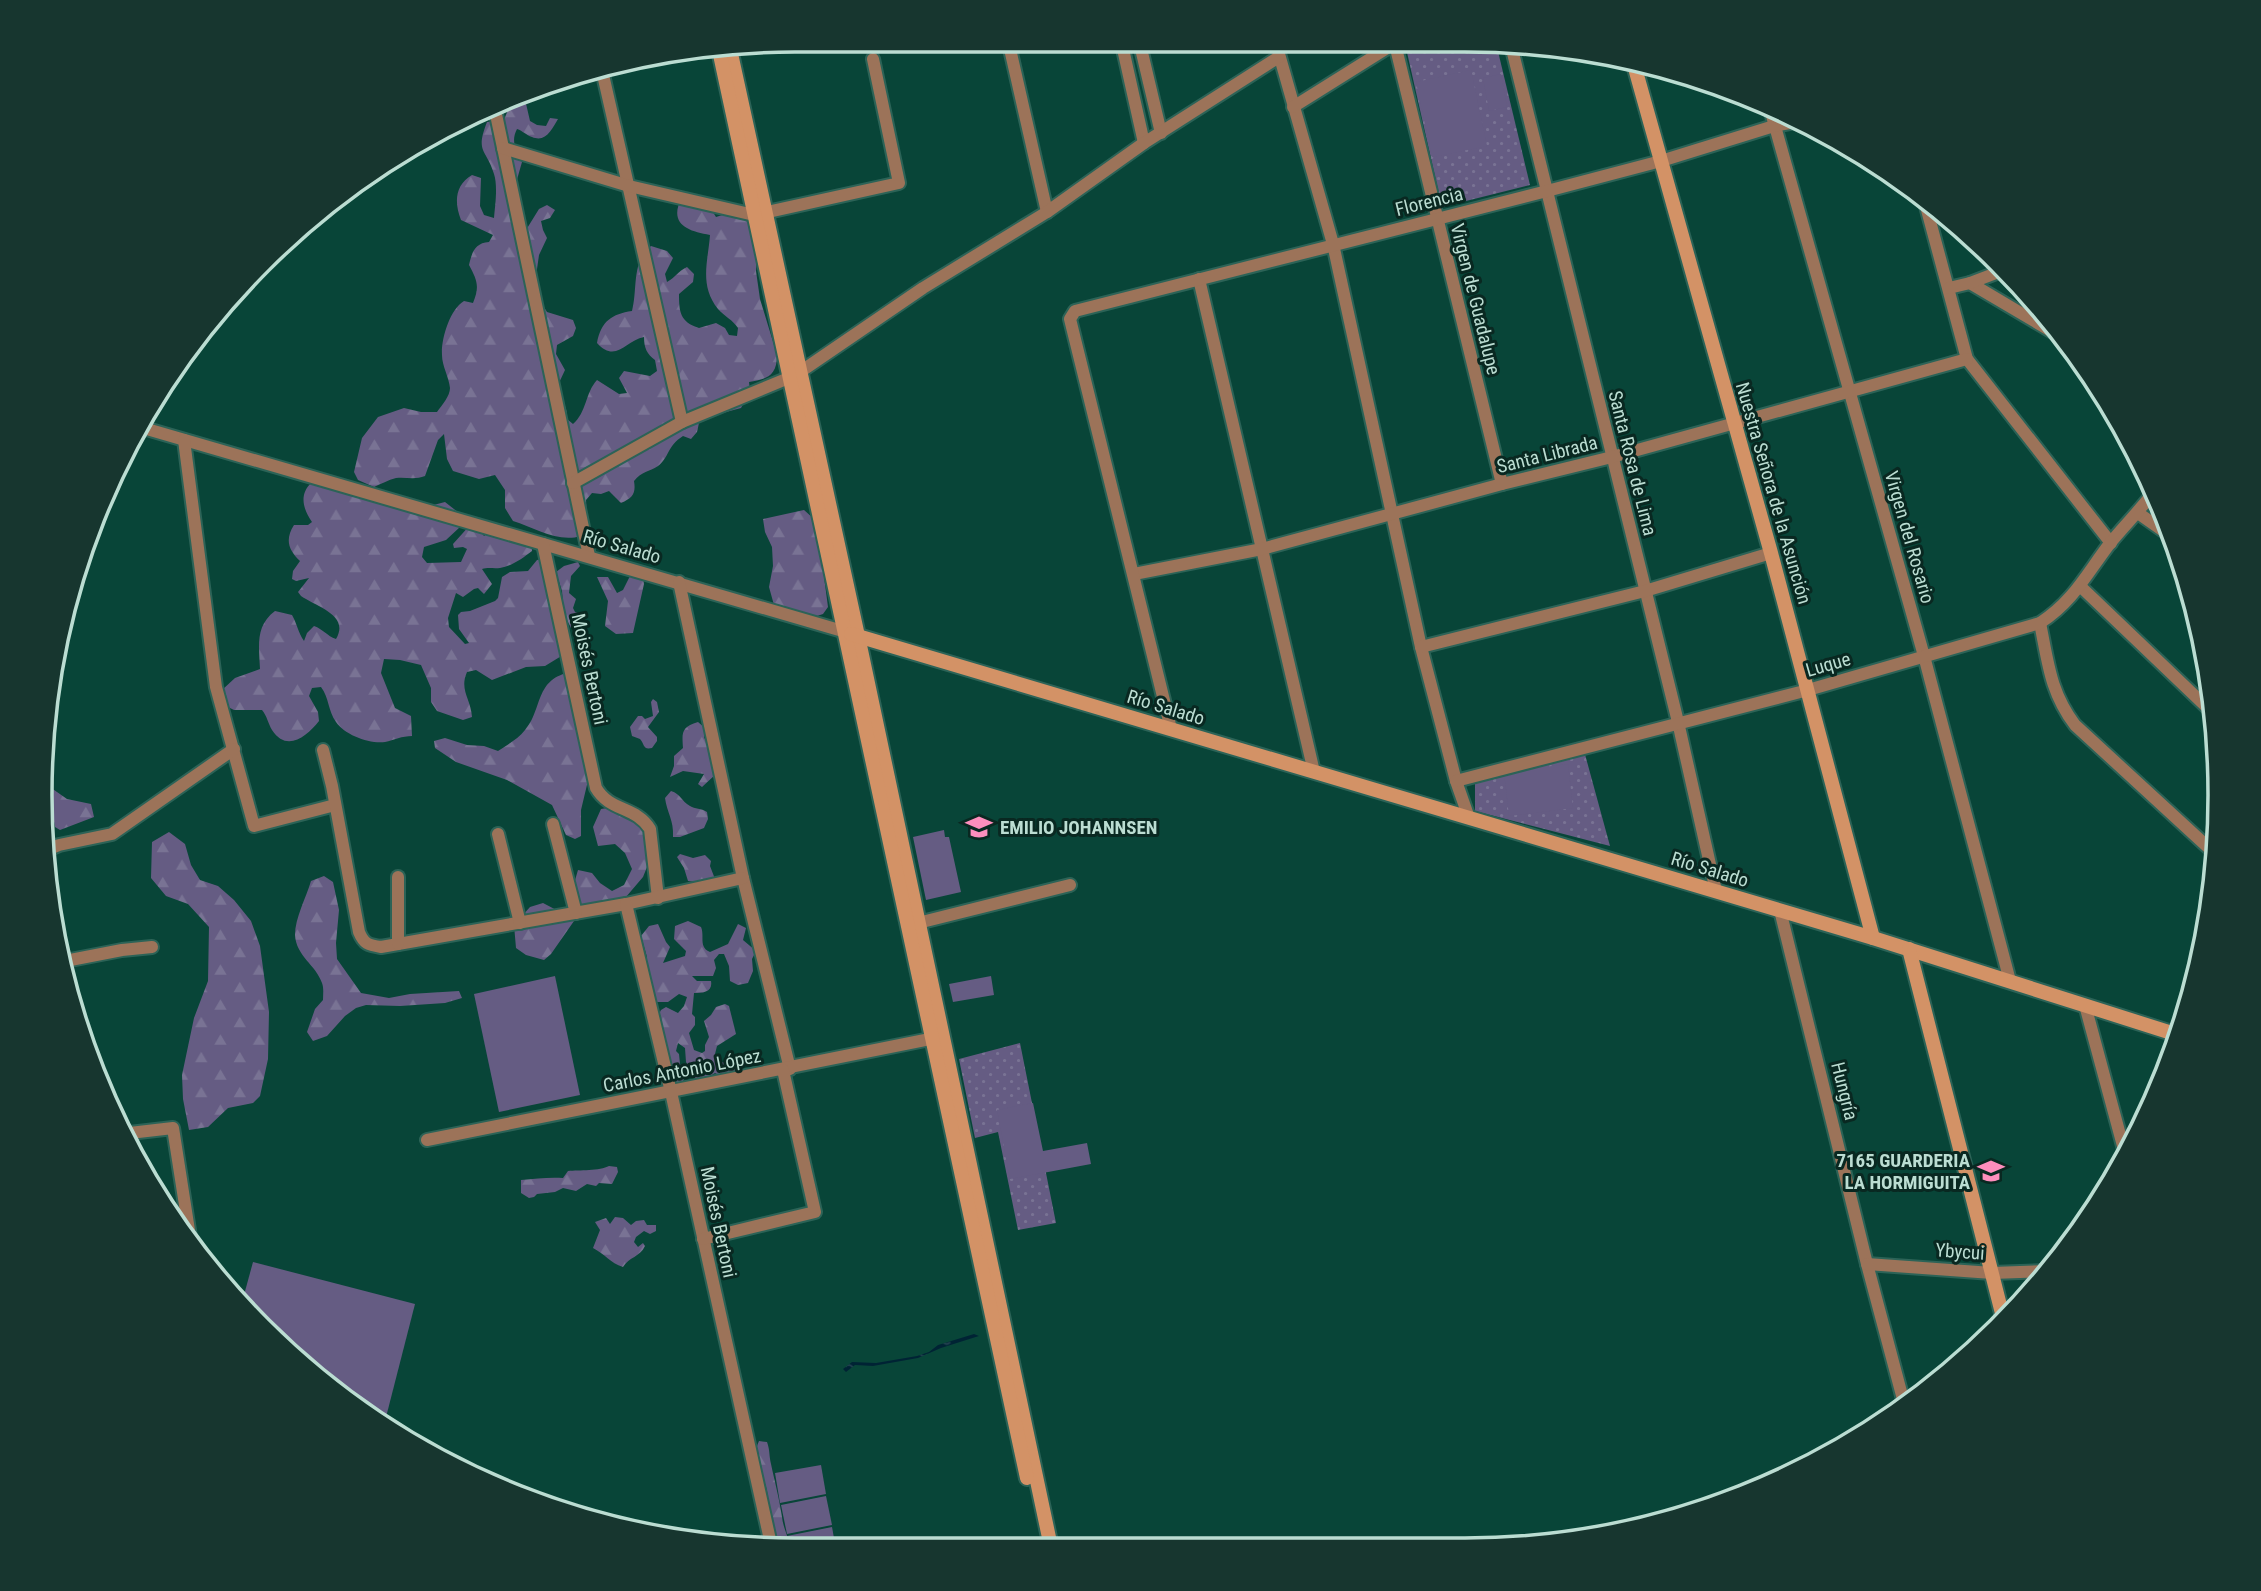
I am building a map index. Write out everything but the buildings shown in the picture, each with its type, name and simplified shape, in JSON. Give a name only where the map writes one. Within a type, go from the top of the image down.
[{"type":"street","points":[[1011,52],[1047,212]]},
{"type":"street","points":[[1124,52],[1144,143]]},
{"type":"street","points":[[1142,52],[1161,133]]},
{"type":"street","points":[[1278,52],[1333,244],[1390,515],[1421,647],[1456,781],[1469,818]]},
{"type":"street","points":[[1293,107],[1379,52]]},
{"type":"street","name":"Virgen de Guadalupe","points":[[1399,52],[1502,484]]},
{"type":"street","name":"Santa Rosa de Lima","points":[[1513,54],[1678,722],[1716,891]]},
{"type":"street","points":[[731,56],[760,214]]},
{"type":"street","points":[[721,57],[760,214],[969,1182],[1049,1538]]},
{"type":"street","points":[[573,483],[682,422],[795,374],[923,288],[1047,212],[1144,143],[1279,57]]},
{"type":"street","points":[[503,148],[629,186],[760,214],[899,183],[873,59]]},
{"type":"street","name":"Nuestra Señora de la Asunción","points":[[1636,73],[1771,554],[1873,938]]},
{"type":"street","points":[[604,78],[682,422]]},
{"type":"street","points":[[496,116],[589,556]]},
{"type":"street","name":"Virgen del Rosario","points":[[1772,119],[1924,656],[2010,981]]},
{"type":"street","name":"Florencia","points":[[1134,574],[1070,319],[1074,311],[1661,161],[1784,124]]},
{"type":"street","points":[[1929,215],[1966,359],[2111,543]]},
{"type":"street","points":[[1949,288],[1994,274]]},
{"type":"street","points":[[1199,279],[1314,772]]},
{"type":"street","points":[[1970,283],[2039,324]]},
{"type":"street","name":"Santa Librada","points":[[1134,574],[1262,549],[1612,457],[1966,359]]},
{"type":"street","name":"Río Salado","points":[[149,430],[679,582],[1780,910],[2170,1032]]},
{"type":"street","points":[[184,440],[216,687],[254,827],[335,805]]},
{"type":"street","name":"Luque","points":[[1456,781],[1808,690],[2040,623],[2058,611],[2080,586],[2111,543],[2147,501]]},
{"type":"street","points":[[2138,513],[2158,527]]},
{"type":"street","name":"Moisés Bertoni","points":[[543,544],[596,788],[603,800],[644,820],[650,829],[658,898]]},
{"type":"street","points":[[1421,647],[1645,591],[1771,554]]},
{"type":"street","points":[[1134,574],[1171,729]]},
{"type":"street","points":[[679,582],[815,1212],[703,1239]]},
{"type":"street","points":[[2080,586],[2202,703]]},
{"type":"street","points":[[2040,623],[2055,692],[2063,709],[2076,725],[2207,846]]},
{"type":"street","points":[[54,847],[112,834],[234,749]]},
{"type":"street","points":[[323,750],[363,942],[381,947],[658,898],[743,878]]},
{"type":"street","points":[[553,824],[576,913]]},
{"type":"street","points":[[498,834],[520,923]]},
{"type":"street","points":[[398,877],[398,944]]},
{"type":"street","points":[[914,924],[1070,885]]},
{"type":"street","name":"Moisés Bertoni","points":[[626,904],[671,1092],[769,1537]]},
{"type":"street","name":"Hungría","points":[[1780,910],[1902,1396]]},
{"type":"street","points":[[72,960],[152,947]]},
{"type":"street","points":[[1909,949],[2001,1310]]},
{"type":"street","points":[[2085,1005],[2122,1143]]},
{"type":"street","name":"Carlos Antonio López","points":[[427,1140],[938,1038]]},
{"type":"street","points":[[134,1133],[173,1128],[188,1222]]},
{"type":"street","points":[[969,1182],[1040,1538]]},
{"type":"street","name":"Ybycui","points":[[1867,1264],[1992,1273],[2036,1271]]},
{"type":"green space","points":[[1407,52],[1498,53],[1530,185],[1442,207]]},
{"type":"green space","points":[[1471,70],[1487,146],[1432,157],[1416,82]]},
{"type":"green space","points":[[1501,74],[1507,107],[1489,111],[1483,78]]},
{"type":"green space","points":[[526,103],[530,121],[537,125],[546,126],[550,118],[558,119],[548,134],[541,138],[532,137],[517,129],[514,142],[522,162],[514,190],[526,230],[539,209],[547,205],[555,210],[550,218],[541,221],[547,238],[539,255],[536,276],[542,304],[547,312],[573,320],[576,328],[573,336],[557,345],[556,354],[565,370],[557,387],[557,396],[565,406],[567,419],[573,424],[578,419],[597,380],[619,394],[627,393],[619,378],[624,371],[650,376],[657,371],[655,360],[645,348],[644,337],[615,351],[604,349],[597,343],[601,329],[608,320],[632,311],[640,260],[651,246],[667,251],[673,258],[665,274],[667,282],[687,267],[694,274],[693,282],[679,294],[680,311],[684,319],[699,328],[716,323],[725,328],[729,335],[737,336],[738,328],[718,309],[708,291],[706,273],[710,235],[682,225],[677,214],[682,197],[711,209],[716,217],[732,212],[747,218],[758,243],[756,271],[760,299],[777,355],[775,368],[770,375],[749,382],[750,391],[741,408],[715,415],[699,423],[697,432],[691,439],[683,436],[671,448],[662,463],[634,481],[633,495],[628,499],[621,503],[609,491],[592,493],[586,500],[587,518],[581,536],[572,538],[547,534],[513,521],[505,508],[505,490],[495,475],[479,479],[453,471],[447,459],[444,434],[438,440],[425,476],[396,478],[374,487],[358,480],[354,472],[362,438],[378,417],[404,408],[437,412],[449,394],[442,355],[445,333],[459,305],[464,301],[473,303],[477,287],[469,265],[470,260],[477,246],[489,242],[493,235],[461,220],[457,207],[459,189],[472,175],[481,178],[480,206],[484,215],[494,218],[495,179],[483,150],[482,140],[487,122],[504,120],[508,110]]},
{"type":"green space","points":[[311,483],[422,508],[445,502],[459,513],[460,527],[446,540],[424,547],[422,557],[427,563],[461,562],[467,549],[454,548],[453,544],[471,524],[484,536],[488,533],[532,547],[532,551],[509,565],[482,569],[492,584],[484,594],[478,588],[463,597],[456,593],[448,618],[449,627],[465,644],[469,643],[459,629],[458,615],[495,601],[502,577],[510,572],[528,571],[537,560],[542,559],[563,655],[545,666],[526,667],[492,680],[476,670],[467,672],[464,684],[472,717],[463,720],[437,711],[431,702],[431,688],[421,665],[384,659],[381,673],[395,708],[411,716],[412,736],[385,742],[358,738],[340,727],[333,718],[321,687],[312,688],[309,696],[318,712],[319,721],[297,740],[278,737],[262,710],[234,710],[226,706],[222,690],[235,678],[260,669],[261,630],[275,611],[292,615],[304,641],[314,626],[336,639],[339,624],[335,618],[298,592],[309,578],[296,581],[292,579],[293,571],[300,561],[290,548],[289,535],[294,525],[308,525],[312,522],[304,502],[305,492]]},
{"type":"green space","points":[[804,510],[814,519],[819,539],[828,607],[823,614],[817,616],[774,605],[769,587],[773,566],[772,547],[763,519]]},
{"type":"green space","points":[[578,562],[580,566],[571,576],[569,593],[576,599],[573,608],[575,612],[583,615],[584,619],[578,626],[571,628],[564,614],[562,591],[556,572],[564,566]]},
{"type":"green space","points":[[642,572],[644,584],[633,633],[616,634],[605,626],[608,601],[597,577],[608,577],[617,593],[623,590],[631,574]]},
{"type":"green space","points":[[572,672],[579,681],[579,709],[591,768],[581,810],[581,836],[575,839],[566,835],[552,805],[507,780],[456,762],[435,748],[434,741],[445,738],[498,751],[525,730],[551,681]]},
{"type":"green space","points":[[653,699],[657,702],[659,712],[648,727],[657,737],[657,741],[652,748],[647,748],[640,739],[632,736],[630,727],[638,716],[645,719],[653,716]]},
{"type":"green space","points":[[698,722],[705,728],[704,738],[708,741],[710,759],[716,774],[702,787],[698,784],[704,774],[683,771],[670,777],[674,756],[683,748],[684,731]]},
{"type":"green space","points":[[1583,747],[1610,846],[1475,811],[1475,777]]},
{"type":"green space","points":[[1568,764],[1573,808],[1509,816],[1504,772]]},
{"type":"green space","points":[[52,789],[67,799],[91,804],[94,817],[60,830],[55,827]]},
{"type":"green space","points":[[671,791],[690,806],[707,812],[708,819],[704,828],[673,837],[665,798]]},
{"type":"green space","points":[[613,807],[640,815],[651,857],[643,877],[614,911],[574,921],[544,960],[526,955],[516,948],[514,925],[530,907],[543,903],[564,914],[572,911],[571,894],[578,870],[592,873],[612,891],[624,885],[632,869],[625,853],[615,844],[598,846],[593,827],[601,809]]},
{"type":"green space","points":[[944,830],[945,837],[949,837],[961,892],[926,900],[913,837]]},
{"type":"green space","points":[[169,832],[185,844],[191,865],[200,880],[218,886],[251,921],[260,946],[269,1012],[268,1059],[260,1096],[253,1103],[228,1108],[208,1127],[189,1130],[182,1075],[194,1018],[208,981],[209,927],[188,904],[166,896],[151,878],[152,842]]},
{"type":"green space","points":[[680,854],[693,858],[705,855],[711,861],[715,879],[688,881],[677,857]]},
{"type":"green space","points":[[324,876],[333,882],[339,910],[337,959],[361,993],[389,998],[459,991],[462,998],[445,1003],[366,1005],[345,1016],[327,1036],[313,1041],[307,1032],[315,1009],[323,1000],[323,987],[299,949],[295,928],[311,881]]},
{"type":"green space","points":[[688,921],[701,927],[704,947],[710,952],[728,944],[738,924],[746,928],[743,940],[756,951],[748,983],[738,985],[730,981],[729,966],[724,954],[719,954],[714,960],[716,968],[713,976],[692,976],[697,981],[711,981],[707,991],[694,993],[692,1014],[695,1017],[695,1025],[689,1033],[694,1050],[702,1053],[705,1051],[709,1037],[704,1021],[716,1007],[725,1004],[729,1006],[736,1034],[717,1046],[715,1054],[720,1062],[737,1063],[735,1073],[715,1073],[707,1078],[695,1078],[686,1062],[685,1048],[678,1043],[676,1051],[686,1075],[682,1083],[677,1084],[673,1080],[659,1014],[666,1007],[678,1013],[687,997],[679,994],[668,1002],[656,1002],[653,999],[641,936],[649,926],[658,924],[670,947],[663,963],[685,956],[686,951],[674,939],[675,926]]},
{"type":"green space","points":[[555,976],[580,1095],[499,1112],[474,994]]},
{"type":"green space","points":[[991,976],[994,995],[953,1002],[949,984]]},
{"type":"green space","points":[[1020,1043],[1056,1223],[1018,1230],[998,1132],[975,1138],[959,1059]]},
{"type":"green space","points":[[1033,1103],[1043,1151],[1087,1143],[1091,1164],[1010,1179],[997,1110]]},
{"type":"green space","points":[[617,1167],[618,1172],[612,1184],[587,1184],[576,1191],[563,1188],[529,1198],[521,1193],[521,1180],[563,1178],[568,1171],[595,1170]]},
{"type":"green space","points":[[615,1217],[623,1218],[631,1225],[644,1220],[647,1225],[656,1225],[656,1231],[650,1234],[644,1231],[636,1237],[634,1242],[638,1247],[643,1243],[645,1246],[623,1267],[593,1248],[600,1230],[595,1222],[606,1218],[610,1224]]},
{"type":"green space","points":[[253,1262],[415,1304],[387,1415],[343,1385],[306,1354],[244,1293]]},
{"type":"green space","points":[[759,1441],[767,1442],[787,1538],[772,1538],[767,1491],[757,1460]]},
{"type":"green space","points":[[821,1465],[826,1494],[780,1503],[775,1473]]},
{"type":"green space","points":[[826,1496],[832,1525],[787,1534],[781,1505]]},
{"type":"green space","points":[[832,1527],[834,1538],[787,1538]]},
{"type":"water","points":[[974,1334],[979,1336],[918,1358],[873,1366],[855,1365],[846,1372],[843,1369],[852,1362],[876,1363],[917,1356],[938,1345]]},
{"type":"place","name":"EMILIO JOHANNSEN","points":[[979,827]]},
{"type":"place","name":"7165 GUARDERIA LA HORMIGUITA","points":[[1991,1171]]}]
